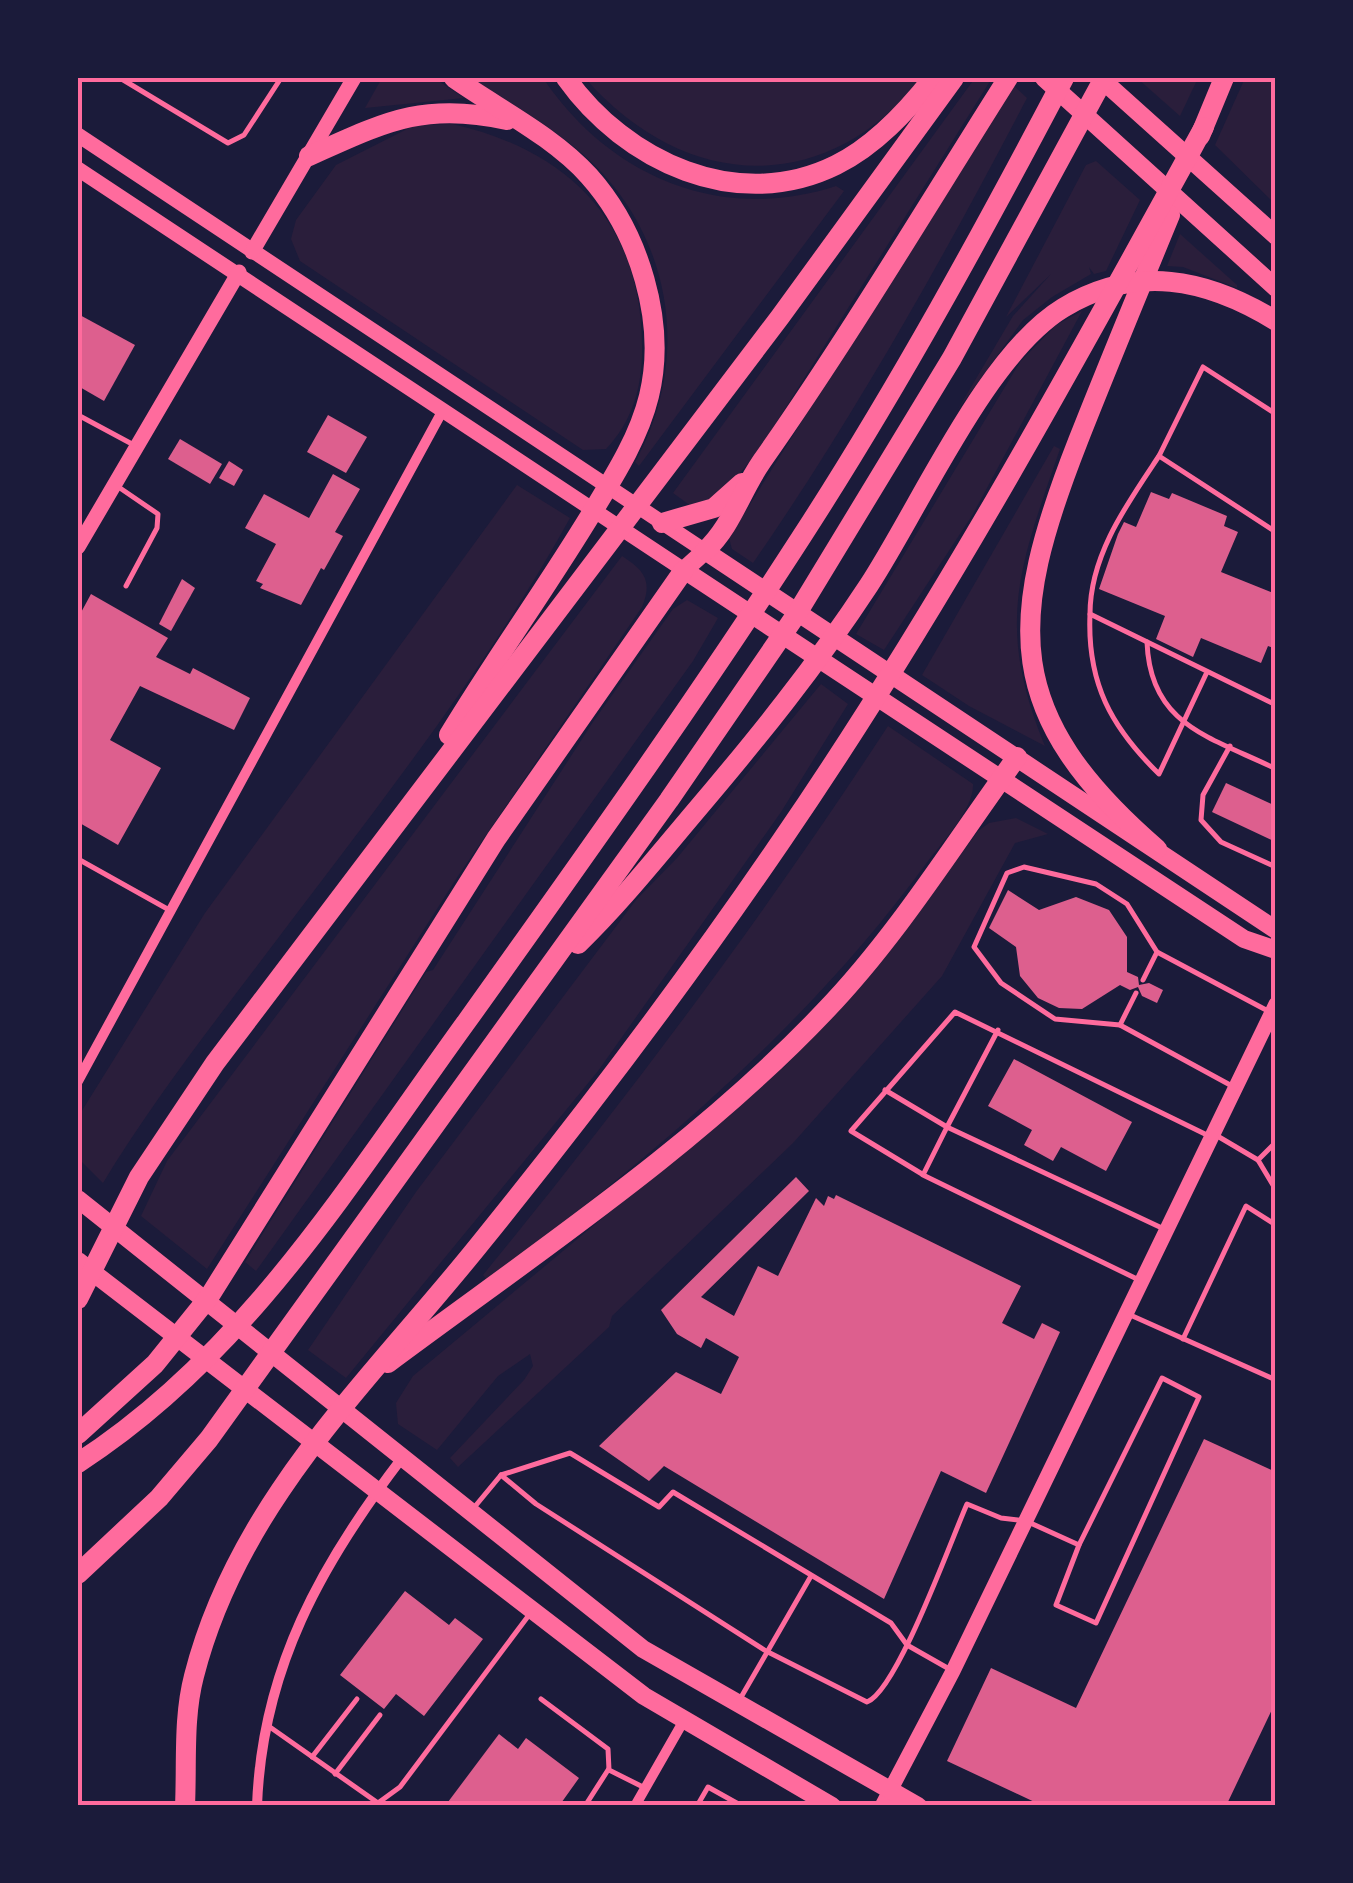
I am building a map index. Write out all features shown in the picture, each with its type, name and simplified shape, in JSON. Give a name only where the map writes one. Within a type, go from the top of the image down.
[{"type":"highway","points":[[387,836],[634,440],[650,396],[655,361],[652,316],[640,267],[618,219],[589,176],[454,78]]},
{"type":"highway","points":[[566,78],[598,117],[638,151],[714,178],[771,183],[821,172],[855,154],[897,119],[933,78]]},
{"type":"highway","points":[[78,1299],[113,1223],[152,1156],[215,1063],[678,451],[954,78]]},
{"type":"highway","points":[[705,551],[722,534],[757,468],[881,283],[1008,78]]},
{"type":"highway","points":[[78,1462],[191,1375],[272,1288],[713,672],[798,543],[920,342],[1064,78]]},
{"type":"highway","points":[[78,1574],[185,1469],[538,984],[743,694],[829,563],[988,295],[1102,78]]},
{"type":"highway","points":[[1157,848],[1108,806],[1063,745],[1035,671],[1028,602],[1050,513],[1224,78]]},
{"type":"highway","points":[[309,156],[376,124],[421,112],[457,111],[518,122]]},
{"type":"highway","points":[[185,1806],[193,1680],[235,1566],[263,1514],[315,1436],[367,1380],[614,1074],[745,894],[858,726],[1026,453],[1204,127]]},
{"type":"highway","points":[[538,984],[628,892],[756,742],[854,608],[1019,346],[1048,318],[1085,296],[1158,278],[1215,290],[1276,321]]},
{"type":"highway","points":[[662,523],[714,508],[757,468]]},
{"type":"highway","points":[[78,1434],[163,1355],[235,1257],[496,839],[684,570]]},
{"type":"highway","points":[[367,1380],[599,1206],[778,1059],[869,960],[1018,757]]},
{"type":"main road","points":[[252,252],[354,78]]},
{"type":"main road","points":[[1044,78],[1276,288]]},
{"type":"main road","points":[[1102,78],[1276,236]]},
{"type":"main road","points":[[78,136],[1276,930]]},
{"type":"main road","points":[[78,169],[1244,940],[1276,950]]},
{"type":"main road","points":[[78,547],[239,272]]},
{"type":"main road","points":[[684,570],[705,551]]},
{"type":"main road","points":[[886,1798],[954,1671],[1273,1008]]},
{"type":"main road","points":[[78,1199],[643,1649],[886,1798],[918,1806]]},
{"type":"main road","points":[[78,1261],[532,1611],[683,1722],[832,1806]]},
{"type":"street","points":[[78,1081],[444,410]]},
{"type":"street","points":[[256,1806],[265,1723],[283,1658],[308,1598],[402,1458]]},
{"type":"street","points":[[635,1806],[683,1722]]},
{"type":"lane","points":[[120,78],[228,144],[244,135],[281,78]]},
{"type":"lane","points":[[1208,672],[1159,774],[1123,739],[1103,700],[1088,648],[1090,590],[1117,520],[1158,456],[1203,367],[1276,414]]},
{"type":"lane","points":[[78,415],[136,447]]},
{"type":"lane","points":[[1158,456],[1276,532]]},
{"type":"lane","points":[[114,485],[158,514],[157,528],[126,586]]},
{"type":"lane","points":[[1090,614],[1276,705]]},
{"type":"lane","points":[[1147,642],[1148,669],[1158,696],[1183,723],[1276,769]]},
{"type":"lane","points":[[1230,746],[1204,795],[1200,820],[1221,842],[1276,867]]},
{"type":"lane","points":[[78,858],[171,912]]},
{"type":"lane","points":[[1234,1087],[1120,1024],[1055,1019],[1022,1001],[975,954],[975,940],[1007,873],[1011,868],[1024,867],[1096,884],[1127,904],[1157,952],[1273,1008]]},
{"type":"lane","points":[[1143,980],[1157,952]]},
{"type":"lane","points":[[1120,1024],[1136,993]]},
{"type":"lane","points":[[1140,1281],[923,1175],[850,1131],[956,1012],[1258,1160],[1276,1190]]},
{"type":"lane","points":[[923,1175],[998,1030]]},
{"type":"lane","points":[[884,1090],[947,1127],[1164,1229]]},
{"type":"lane","points":[[1258,1160],[1276,1142]]},
{"type":"lane","points":[[1183,1339],[1246,1206],[1276,1225]]},
{"type":"lane","points":[[1125,1312],[1276,1380]]},
{"type":"lane","points":[[1162,1378],[1199,1397],[1096,1623],[1056,1604],[1079,1545],[1162,1378]]},
{"type":"lane","points":[[470,1512],[500,1475],[570,1453],[659,1506],[673,1492],[891,1623],[907,1645],[954,1671]]},
{"type":"lane","points":[[500,1475],[536,1504],[766,1651],[867,1702],[881,1694],[907,1645],[966,1504],[1000,1518],[1026,1521],[1079,1545]]},
{"type":"lane","points":[[736,1705],[811,1576]]},
{"type":"lane","points":[[265,1723],[372,1801],[387,1799],[532,1611]]},
{"type":"lane","points":[[312,1758],[357,1699]]},
{"type":"lane","points":[[540,1700],[608,1749],[608,1770],[585,1806]]},
{"type":"lane","points":[[335,1774],[380,1715]]},
{"type":"lane","points":[[608,1770],[645,1788]]},
{"type":"lane","points":[[697,1806],[708,1786],[742,1806]]},
{"type":"shaded area","points":[[382,78],[434,78],[464,98],[365,108]]},
{"type":"shaded area","points":[[472,78],[543,78],[600,142],[671,183],[710,194],[751,199],[793,196],[836,186],[844,191],[639,466],[635,462],[653,423],[664,382],[664,300],[655,261],[638,223],[615,188],[585,156]]},
{"type":"shaded area","points":[[585,78],[922,78],[883,117],[842,145],[798,161],[754,166],[709,160],[666,143],[624,115]]},
{"type":"shaded area","points":[[975,78],[992,78],[773,428],[728,486],[705,502],[691,506],[673,493]]},
{"type":"shaded area","points":[[1137,78],[1198,78],[1180,116]]},
{"type":"shaded area","points":[[1245,78],[1275,78],[1275,204],[1215,145]]},
{"type":"shaded area","points":[[1012,84],[1027,98],[963,217],[862,394],[753,563],[732,549],[729,538]]},
{"type":"shaded area","points":[[452,124],[530,152],[563,173],[590,198],[612,228],[628,262],[638,301],[642,360],[630,414],[606,449],[583,450],[300,261],[291,239],[296,220],[336,165],[415,125]]},
{"type":"shaded area","points":[[1096,161],[1140,200],[1106,271],[1094,274],[1089,267],[1091,274],[1023,320],[957,411],[1013,316],[1051,274],[1006,317],[1086,165]]},
{"type":"shaded area","points":[[1180,234],[1237,288],[1183,267],[1167,266]]},
{"type":"shaded area","points":[[1082,311],[973,514],[884,650],[856,634],[1020,362],[1056,325]]},
{"type":"shaded area","points":[[1054,446],[1060,449],[1033,528],[1018,596],[1020,665],[1045,746],[969,706],[922,675]]},
{"type":"shaded area","points":[[517,485],[570,518],[536,577],[421,747],[177,1073],[103,1183],[78,1158],[78,1117],[205,913]]},
{"type":"shaded area","points":[[622,556],[644,577],[647,590],[642,607],[458,876],[207,1269],[141,1216],[167,1161]]},
{"type":"shaded area","points":[[687,600],[718,618],[693,661],[256,1271],[245,1262],[426,972],[433,970],[593,722],[673,609]]},
{"type":"shaded area","points":[[821,684],[848,704],[781,812],[598,1071],[346,1378],[308,1350],[416,1192],[636,900],[677,858]]},
{"type":"shaded area","points":[[888,726],[973,784],[968,804],[956,824],[881,921],[779,1034],[667,1138],[487,1280],[483,1275],[590,1142],[743,937]]},
{"type":"shaded area","points":[[1016,818],[1048,834],[1015,843],[942,976],[793,1143],[612,1316],[609,1327],[458,1467],[450,1458],[524,1380],[533,1366],[530,1354],[498,1376],[437,1450],[398,1424],[396,1403],[413,1376],[785,1066],[896,943],[978,831],[989,823]]},
{"type":"building","points":[[78,314],[135,345],[104,401],[78,386]]},
{"type":"building","points":[[328,415],[367,437],[346,473],[307,452]]},
{"type":"building","points":[[180,439],[222,464],[210,484],[168,459]]},
{"type":"building","points":[[229,461],[243,470],[234,486],[219,478]]},
{"type":"building","points":[[333,474],[360,489],[335,532],[343,536],[324,570],[321,568],[301,605],[260,588],[263,584],[256,581],[276,544],[245,528],[264,494],[309,518]]},
{"type":"building","points":[[1151,492],[1169,499],[1172,493],[1227,516],[1224,526],[1238,532],[1221,572],[1276,594],[1276,649],[1268,646],[1261,663],[1201,638],[1193,657],[1156,639],[1165,616],[1099,589],[1124,522],[1136,527]]},
{"type":"building","points":[[182,579],[195,588],[171,631],[159,624]]},
{"type":"building","points":[[91,594],[168,638],[156,657],[190,674],[193,668],[250,698],[234,730],[140,686],[110,740],[161,768],[118,845],[78,822],[78,618]]},
{"type":"building","points":[[1226,783],[1276,806],[1276,842],[1212,812]]},
{"type":"building","points":[[1008,890],[1039,910],[1076,897],[1109,910],[1127,937],[1127,972],[1138,977],[1139,985],[1149,983],[1163,990],[1157,1003],[1142,996],[1138,987],[1130,990],[1120,985],[1082,1009],[1059,1008],[1038,998],[1020,976],[1016,947],[989,928]]},
{"type":"building","points":[[1014,1059],[1132,1122],[1106,1171],[1061,1147],[1053,1161],[1024,1145],[1032,1130],[988,1106]]},
{"type":"building","points":[[796,1177],[809,1191],[701,1297],[734,1316],[758,1266],[778,1276],[816,1198],[824,1206],[828,1196],[834,1199],[836,1195],[1021,1286],[1002,1323],[1034,1339],[1042,1323],[1060,1332],[986,1493],[941,1471],[884,1599],[664,1466],[649,1481],[599,1446],[676,1372],[721,1394],[739,1357],[706,1338],[701,1348],[677,1334],[661,1310]]},
{"type":"building","points":[[1204,1439],[1276,1472],[1276,1701],[1226,1806],[1043,1806],[947,1761],[991,1668],[1076,1708]]},
{"type":"building","points":[[405,1591],[449,1625],[455,1618],[483,1639],[424,1716],[396,1694],[384,1709],[340,1675]]},
{"type":"building","points":[[499,1734],[518,1749],[526,1738],[579,1778],[559,1806],[445,1806]]}]
